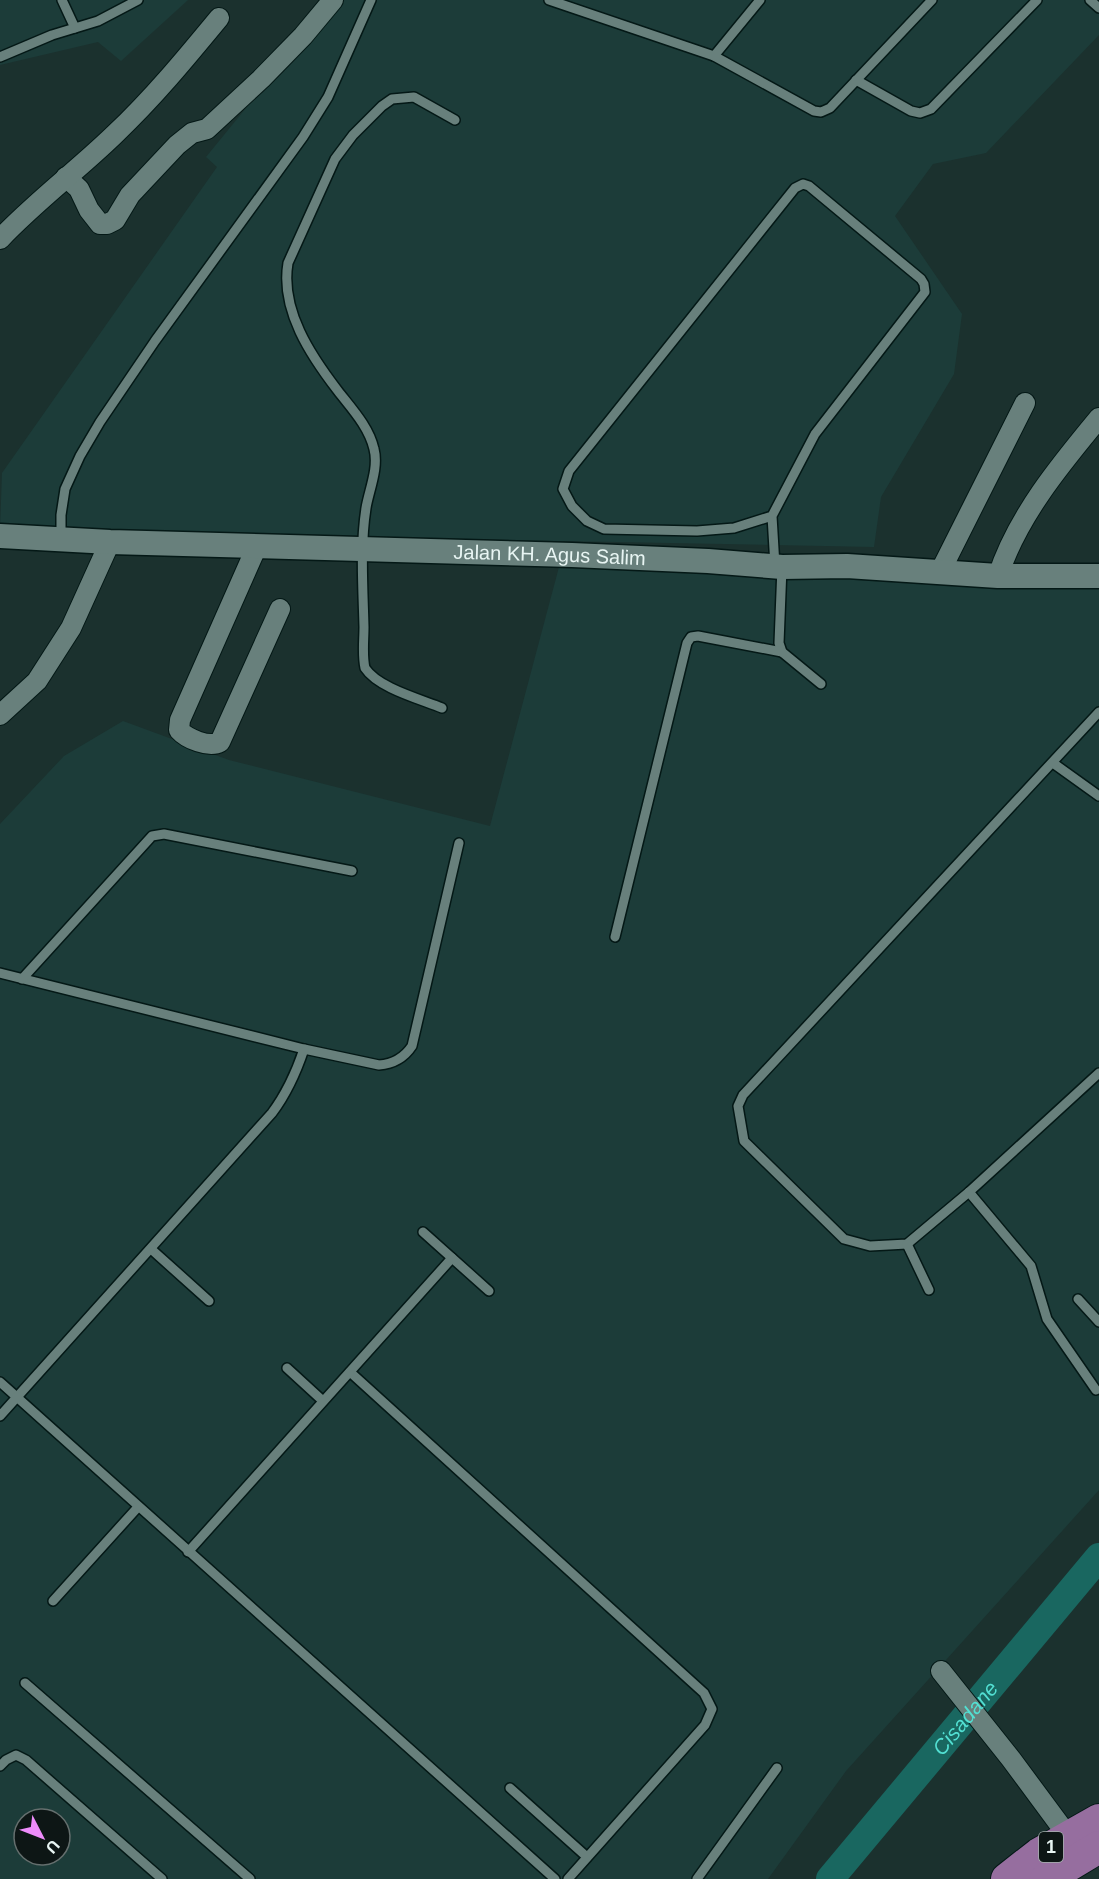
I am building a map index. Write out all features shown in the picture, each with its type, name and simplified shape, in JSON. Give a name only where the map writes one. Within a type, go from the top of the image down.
[{"type":"highway","name":"1","points":[[1007,1879],[1039,1854],[1099,1820]]},
{"type":"highway","name":"1","points":[[1046,1879],[1099,1846]]},
{"type":"street","points":[[66,177],[79,189],[89,210],[100,224],[107,224],[114,220],[130,195],[166,155],[192,133],[207,129],[227,111],[303,36],[333,0]]},
{"type":"street","points":[[0,239],[114,135],[153,96],[219,18]]},
{"type":"street","points":[[940,572],[1025,403]]},
{"type":"street","points":[[998,576],[1004,556],[1033,504],[1099,418]]},
{"type":"street","name":"Jalan KH. Agus Salim","points":[[0,536],[110,542],[674,559],[778,567],[847,567],[998,576],[1099,576]]},
{"type":"street","points":[[0,714],[36,681],[71,628],[110,542]]},
{"type":"street","points":[[257,546],[180,720],[179,730],[182,733],[205,743],[220,742],[280,609]]},
{"type":"street","points":[[941,1671],[1068,1836]]},
{"type":"lane","points":[[62,0],[75,28]]},
{"type":"lane","points":[[0,57],[52,35],[98,21],[138,0]]},
{"type":"lane","points":[[61,540],[61,515],[65,489],[80,456],[100,422],[155,341],[303,137],[328,97],[371,0]]},
{"type":"lane","points":[[549,0],[714,56],[814,111],[821,112],[830,108],[932,0]]},
{"type":"lane","points":[[714,56],[760,0]]},
{"type":"lane","points":[[856,80],[911,111],[920,112],[931,109],[1037,0]]},
{"type":"lane","points":[[1090,0],[1099,8]]},
{"type":"lane","points":[[442,708],[386,685],[365,668],[364,549],[366,510],[375,464],[375,452],[364,427],[320,369],[299,330],[286,285],[288,263],[335,159],[353,135],[382,106],[392,99],[414,97],[455,120]]},
{"type":"lane","points":[[772,516],[734,528],[697,531],[604,529],[587,521],[572,506],[563,489],[569,471],[795,188],[803,184],[809,186],[921,279],[925,292],[815,434],[772,516],[778,567],[779,643],[782,652]]},
{"type":"lane","points":[[615,937],[687,643],[691,637],[698,636],[782,652],[821,684]]},
{"type":"lane","points":[[1099,712],[743,1095],[738,1106],[744,1141],[844,1239],[870,1246],[907,1244],[969,1192],[1099,1072]]},
{"type":"lane","points":[[1053,763],[1099,796]]},
{"type":"lane","points":[[22,979],[152,836],[164,834],[352,871]]},
{"type":"lane","points":[[0,974],[304,1049],[379,1065],[389,1064],[407,1054],[412,1046],[459,843]]},
{"type":"lane","points":[[0,1416],[272,1113],[296,1075],[304,1049]]},
{"type":"lane","points":[[969,1192],[1031,1266],[1047,1319],[1096,1390]]},
{"type":"lane","points":[[423,1232],[489,1291]]},
{"type":"lane","points":[[907,1244],[929,1290]]},
{"type":"lane","points":[[151,1249],[209,1301]]},
{"type":"lane","points":[[188,1552],[452,1258]]},
{"type":"lane","points":[[1078,1299],[1099,1322]]},
{"type":"lane","points":[[287,1368],[324,1401]]},
{"type":"lane","points":[[350,1372],[704,1693],[712,1709],[705,1725],[568,1879]]},
{"type":"lane","points":[[0,1382],[555,1879]]},
{"type":"lane","points":[[53,1600],[138,1507]]},
{"type":"lane","points":[[25,1683],[250,1879]]},
{"type":"lane","points":[[0,1766],[16,1755],[26,1760],[162,1879]]},
{"type":"lane","points":[[697,1879],[777,1768]]},
{"type":"lane","points":[[510,1788],[587,1857]]},
{"type":"shaded area","points":[[0,0],[188,0],[121,61],[98,42],[0,65]]},
{"type":"shaded area","points":[[334,0],[1099,0],[1099,35],[986,153],[933,164],[895,216],[962,314],[954,374],[881,497],[874,547],[0,530],[2,473],[217,167],[206,157]]},
{"type":"shaded area","points":[[872,566],[1099,580],[1099,1490],[846,1771],[768,1879],[0,1879],[0,824],[64,756],[123,721],[229,760],[490,826],[559,567]]},
{"type":"waterway","name":"Cisadane","points":[[830,1879],[1099,1557]]}]
